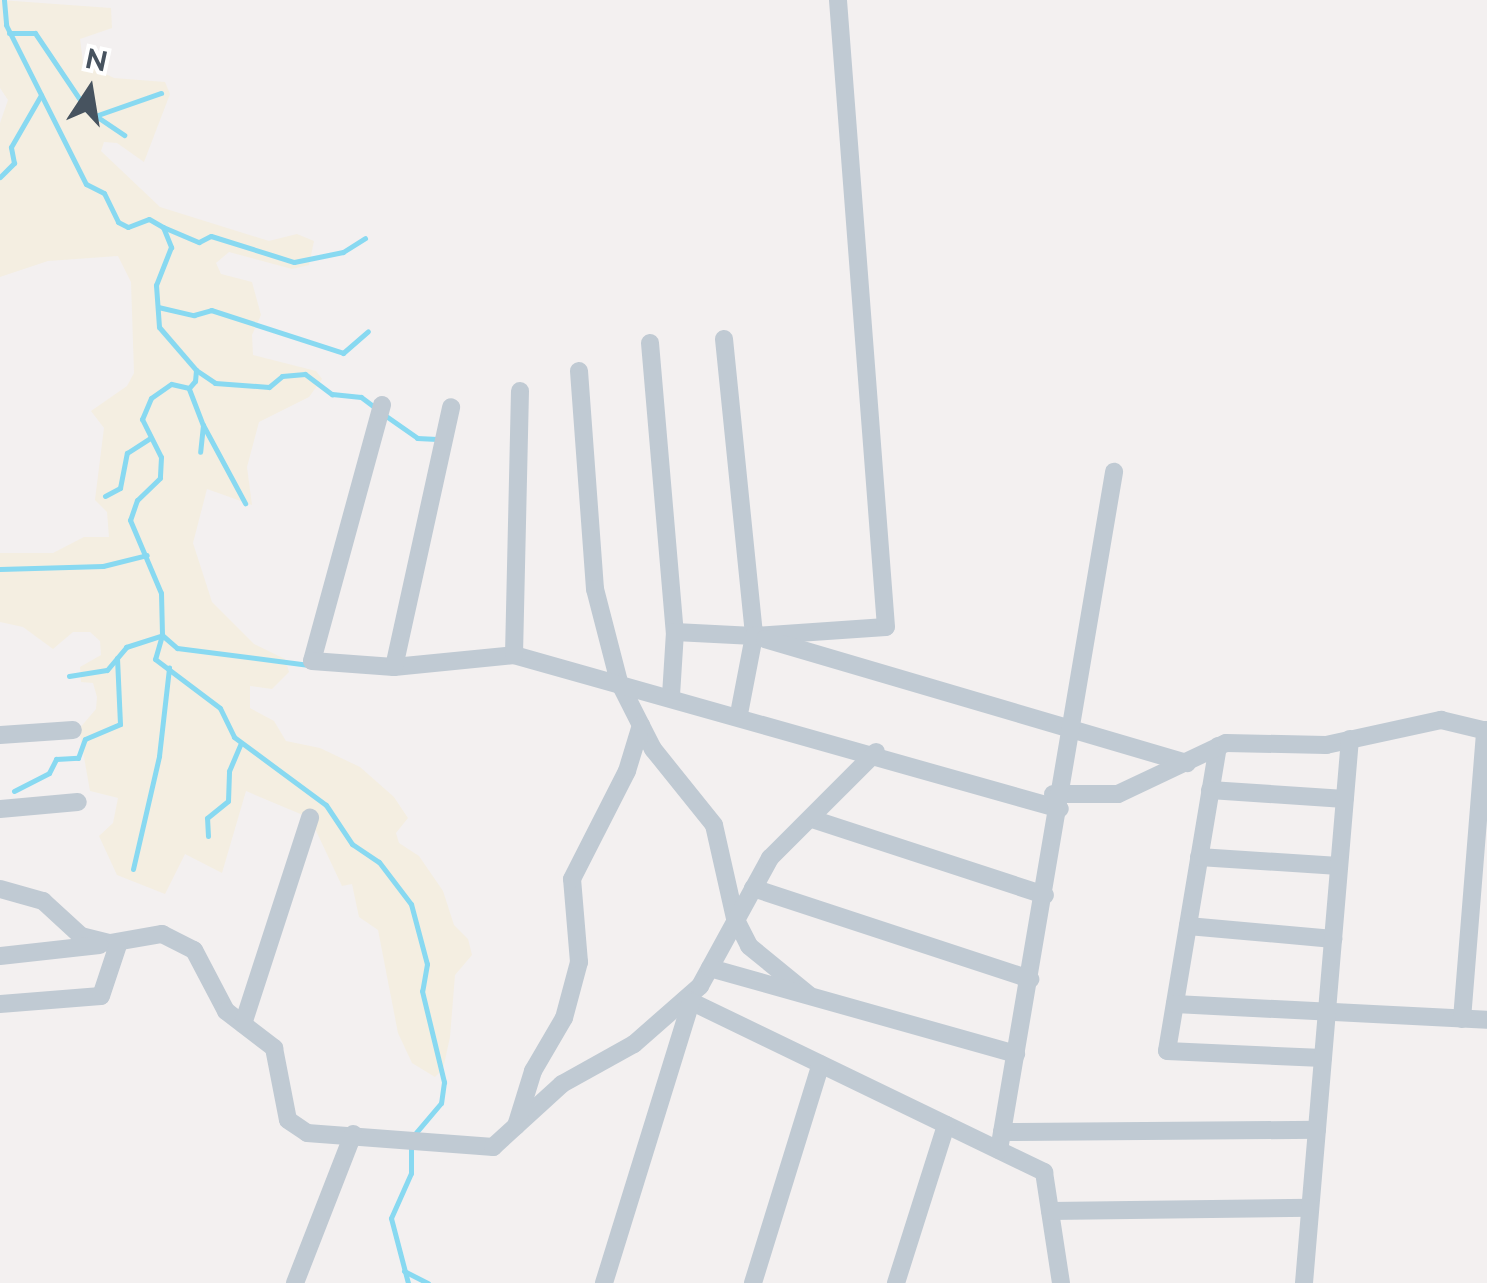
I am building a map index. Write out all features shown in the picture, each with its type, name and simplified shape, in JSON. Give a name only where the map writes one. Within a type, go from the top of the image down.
[{"type":"street","points":[[674,632],[754,636],[886,627],[838,0]]},
{"type":"street","points":[[724,339],[754,636],[739,714]]},
{"type":"street","points":[[650,343],[674,632],[672,696]]},
{"type":"street","points":[[579,371],[595,589],[620,682],[641,725],[714,825],[735,918],[749,946],[808,995]]},
{"type":"street","points":[[514,655],[520,392]]},
{"type":"street","points":[[382,404],[312,662],[394,667],[514,655],[876,752],[1021,796],[1062,801],[1118,794],[1218,746],[1350,739],[1441,720],[1486,731],[1478,940],[1462,1020]]},
{"type":"street","points":[[394,667],[452,407]]},
{"type":"street","points":[[1001,1141],[1062,801],[1068,728],[1114,472]]},
{"type":"street","points":[[754,636],[1187,763]]},
{"type":"street","points":[[516,1126],[533,1071],[564,1018],[579,962],[572,879],[620,785],[641,725]]},
{"type":"street","points":[[0,735],[73,730]]},
{"type":"street","points":[[1304,1283],[1350,739]]},
{"type":"street","points":[[1218,746],[1166,1051],[1323,1058]]},
{"type":"street","points":[[0,956],[162,934],[194,950],[226,1011],[274,1048],[288,1120],[307,1133],[493,1147],[562,1084],[634,1044],[688,1000],[710,968],[770,858],[876,752]]},
{"type":"street","points":[[1210,790],[1345,799]]},
{"type":"street","points":[[0,808],[78,802]]},
{"type":"street","points":[[243,1024],[310,818]]},
{"type":"street","points":[[812,819],[1044,896]]},
{"type":"street","points":[[1199,857],[1339,866]]},
{"type":"street","points":[[753,888],[1030,979]]},
{"type":"street","points":[[0,890],[43,901],[81,936],[114,943]]},
{"type":"street","points":[[1188,926],[1333,940]]},
{"type":"street","points":[[0,1004],[101,996],[114,943]]},
{"type":"street","points":[[710,968],[1016,1054]]},
{"type":"street","points":[[688,1000],[946,1125],[1001,1141],[1317,1130]]},
{"type":"street","points":[[604,1283],[688,1000]]},
{"type":"street","points":[[1174,1004],[1487,1020]]},
{"type":"street","points":[[753,1283],[821,1064]]},
{"type":"street","points":[[896,1283],[946,1125]]},
{"type":"street","points":[[295,1283],[354,1134]]},
{"type":"street","points":[[1001,1141],[1044,1172],[1062,1283]]},
{"type":"street","points":[[1050,1211],[1310,1208]]},
{"type":"sand","points":[[0,0],[111,8],[112,28],[80,39],[83,63],[114,78],[165,82],[170,94],[144,162],[117,143],[104,142],[101,151],[160,207],[269,241],[297,234],[314,241],[309,265],[292,269],[229,252],[216,263],[221,274],[252,282],[261,315],[252,335],[253,355],[316,371],[322,379],[309,397],[259,422],[247,467],[252,505],[207,489],[193,543],[212,602],[254,644],[285,659],[289,672],[272,689],[250,686],[250,708],[274,721],[286,741],[320,748],[360,767],[394,797],[408,818],[396,833],[399,843],[419,856],[443,891],[454,925],[468,939],[472,955],[455,975],[450,1037],[443,1069],[435,1077],[412,1063],[398,1033],[378,930],[359,917],[352,884],[342,886],[310,818],[246,791],[222,873],[185,854],[165,894],[117,875],[99,836],[113,823],[118,798],[90,791],[79,729],[96,709],[97,697],[93,683],[81,682],[80,667],[101,655],[100,641],[90,632],[73,632],[53,649],[23,627],[0,622],[0,553],[53,553],[84,537],[109,537],[107,512],[95,500],[104,428],[91,411],[127,386],[134,373],[131,282],[118,256],[48,261],[0,277],[0,123],[8,100],[0,88]]},
{"type":"waterway","points":[[4,0],[6,25],[86,184],[104,193],[118,222],[128,227],[149,219],[163,227],[171,247],[156,285],[159,327],[196,370],[195,381],[189,388],[171,384],[151,398],[142,419],[161,457],[160,478],[137,500],[130,520],[161,593],[162,635],[155,659],[220,708],[234,737],[326,805],[352,844],[379,862],[411,904],[427,964],[422,991],[444,1082],[441,1103],[413,1136]]},
{"type":"waterway","points":[[9,33],[35,33],[87,110],[124,135]]},
{"type":"waterway","points":[[95,116],[161,93]]},
{"type":"waterway","points":[[0,177],[14,163],[11,147],[41,95]]},
{"type":"waterway","points":[[163,227],[199,242],[211,236],[294,262],[343,252],[365,238]]},
{"type":"waterway","points":[[158,307],[194,315],[211,310],[343,353],[368,331]]},
{"type":"waterway","points":[[196,370],[215,383],[269,387],[282,376],[305,374],[332,394],[361,397],[377,409]]},
{"type":"waterway","points":[[189,389],[203,425],[200,452]]},
{"type":"waterway","points":[[386,416],[417,438],[437,439]]},
{"type":"waterway","points":[[203,425],[245,503]]},
{"type":"waterway","points":[[105,496],[120,488],[127,453],[150,438]]},
{"type":"waterway","points":[[0,569],[103,566],[147,555]]},
{"type":"waterway","points":[[69,676],[107,670],[126,647],[162,635],[177,648],[309,665]]},
{"type":"waterway","points":[[14,791],[49,773],[56,759],[78,758],[85,739],[120,724],[117,658]]},
{"type":"waterway","points":[[133,869],[159,756],[169,668]]},
{"type":"waterway","points":[[208,836],[207,818],[228,801],[229,771],[241,743]]},
{"type":"waterway","points":[[408,1283],[391,1218],[411,1173],[411,1146]]},
{"type":"waterway","points":[[404,1271],[428,1283]]}]
